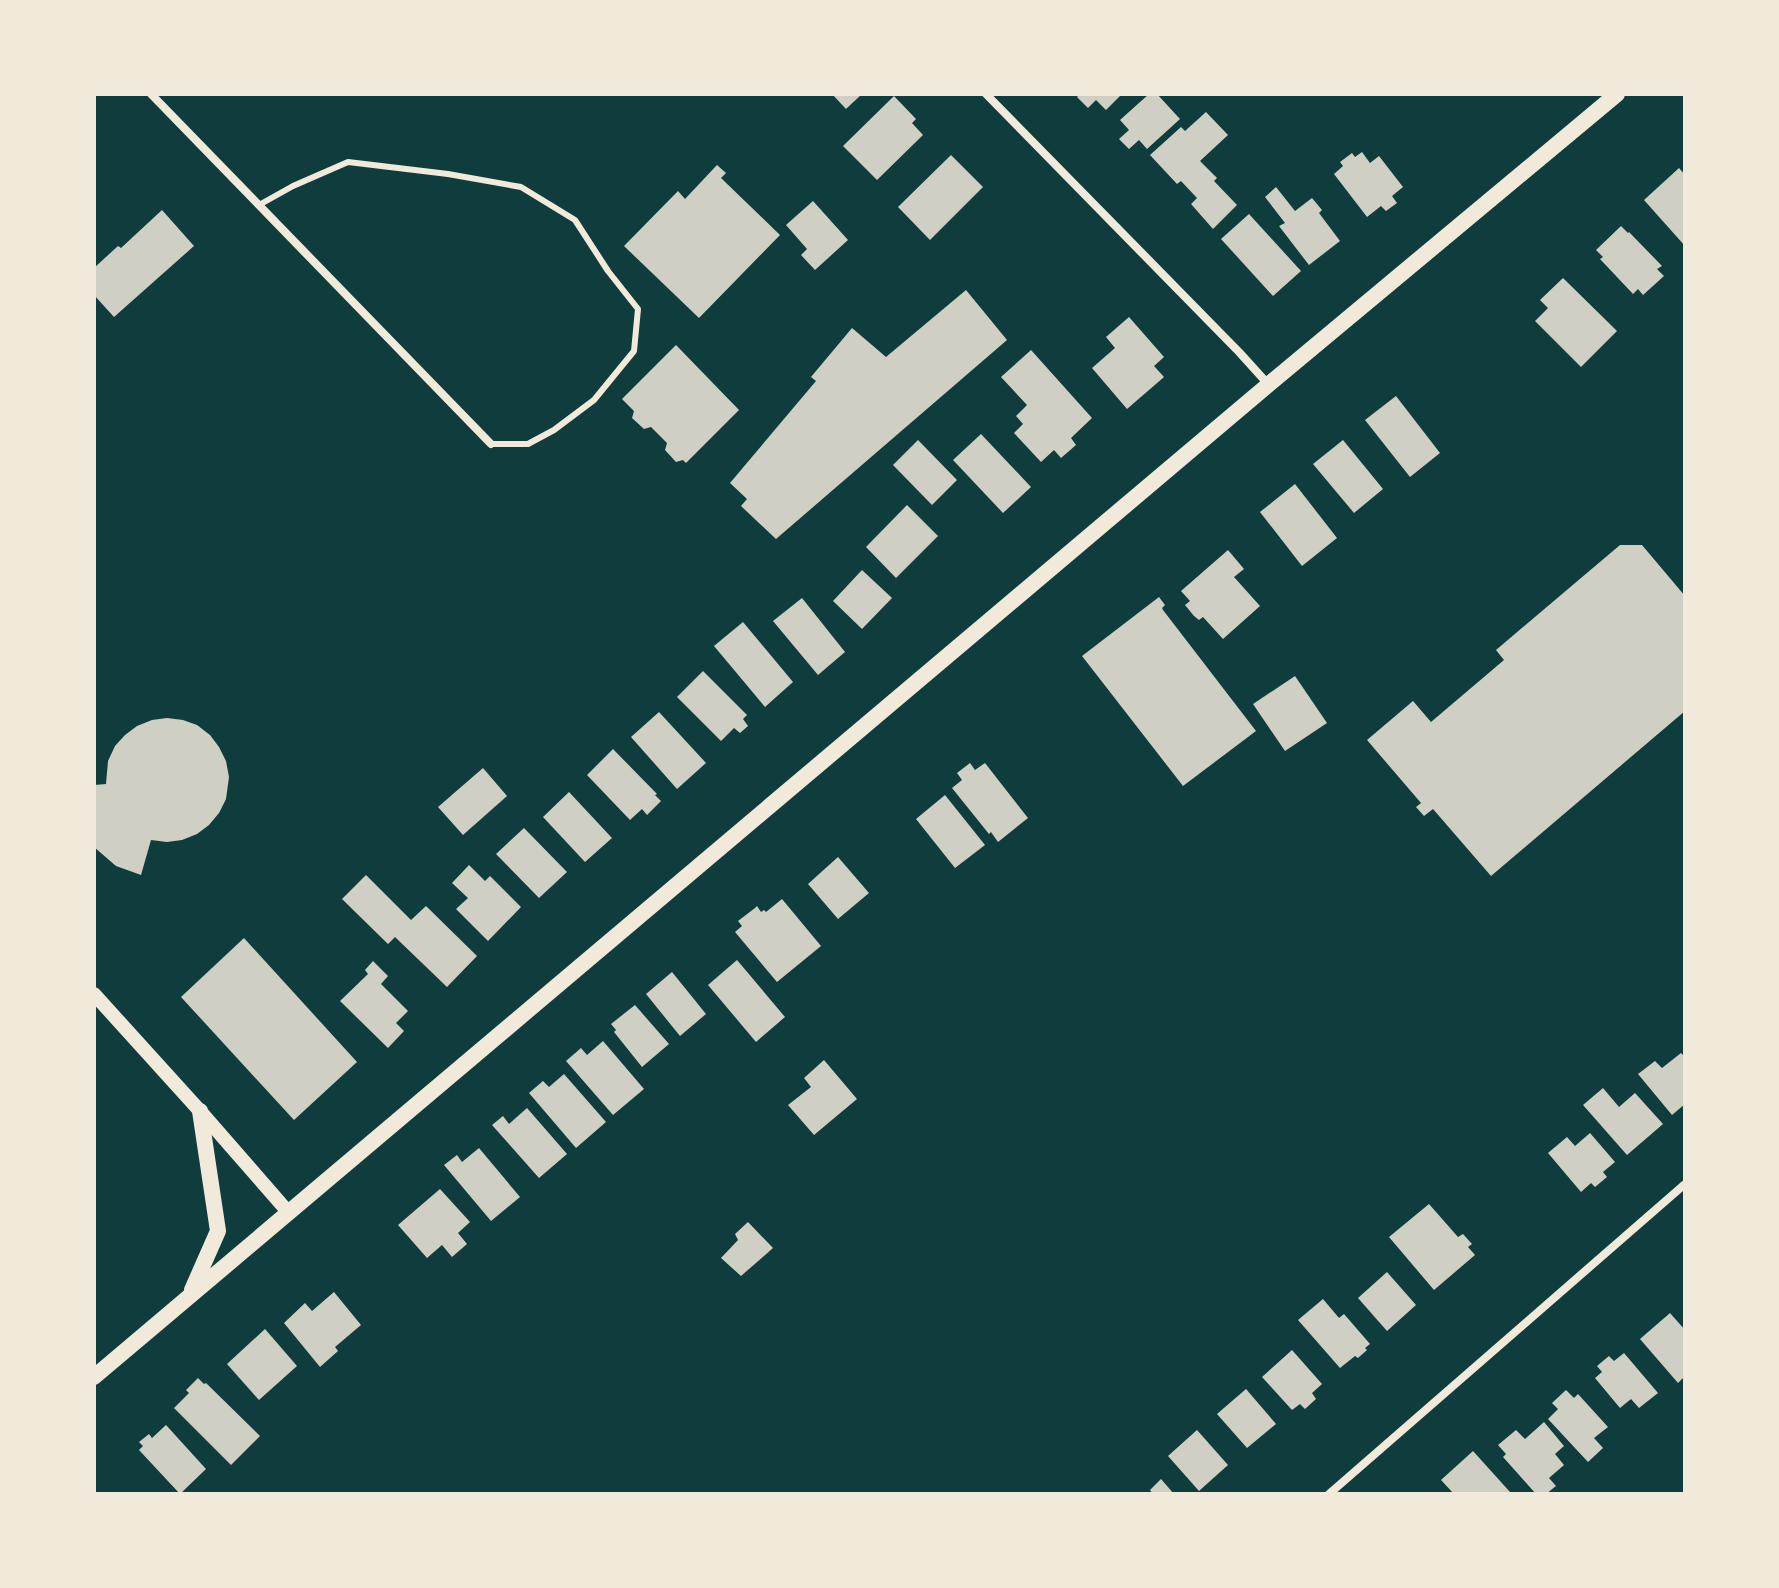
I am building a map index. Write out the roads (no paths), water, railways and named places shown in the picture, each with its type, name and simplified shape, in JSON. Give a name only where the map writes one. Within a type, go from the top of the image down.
[{"type":"main road","points":[[94,1377],[1617,94]]},
{"type":"main road","points":[[189,1295],[218,1231],[200,1111]]},
{"type":"street","points":[[151,94],[491,444]]},
{"type":"street","points":[[986,94],[1268,385]]},
{"type":"street","points":[[94,994],[289,1213]]},
{"type":"street","points":[[1329,1494],[1685,1184]]},
{"type":"lane","points":[[259,205],[348,162],[448,174],[521,187],[575,220],[608,271],[638,309],[634,351],[594,400],[554,430],[528,444],[491,444]]}]
